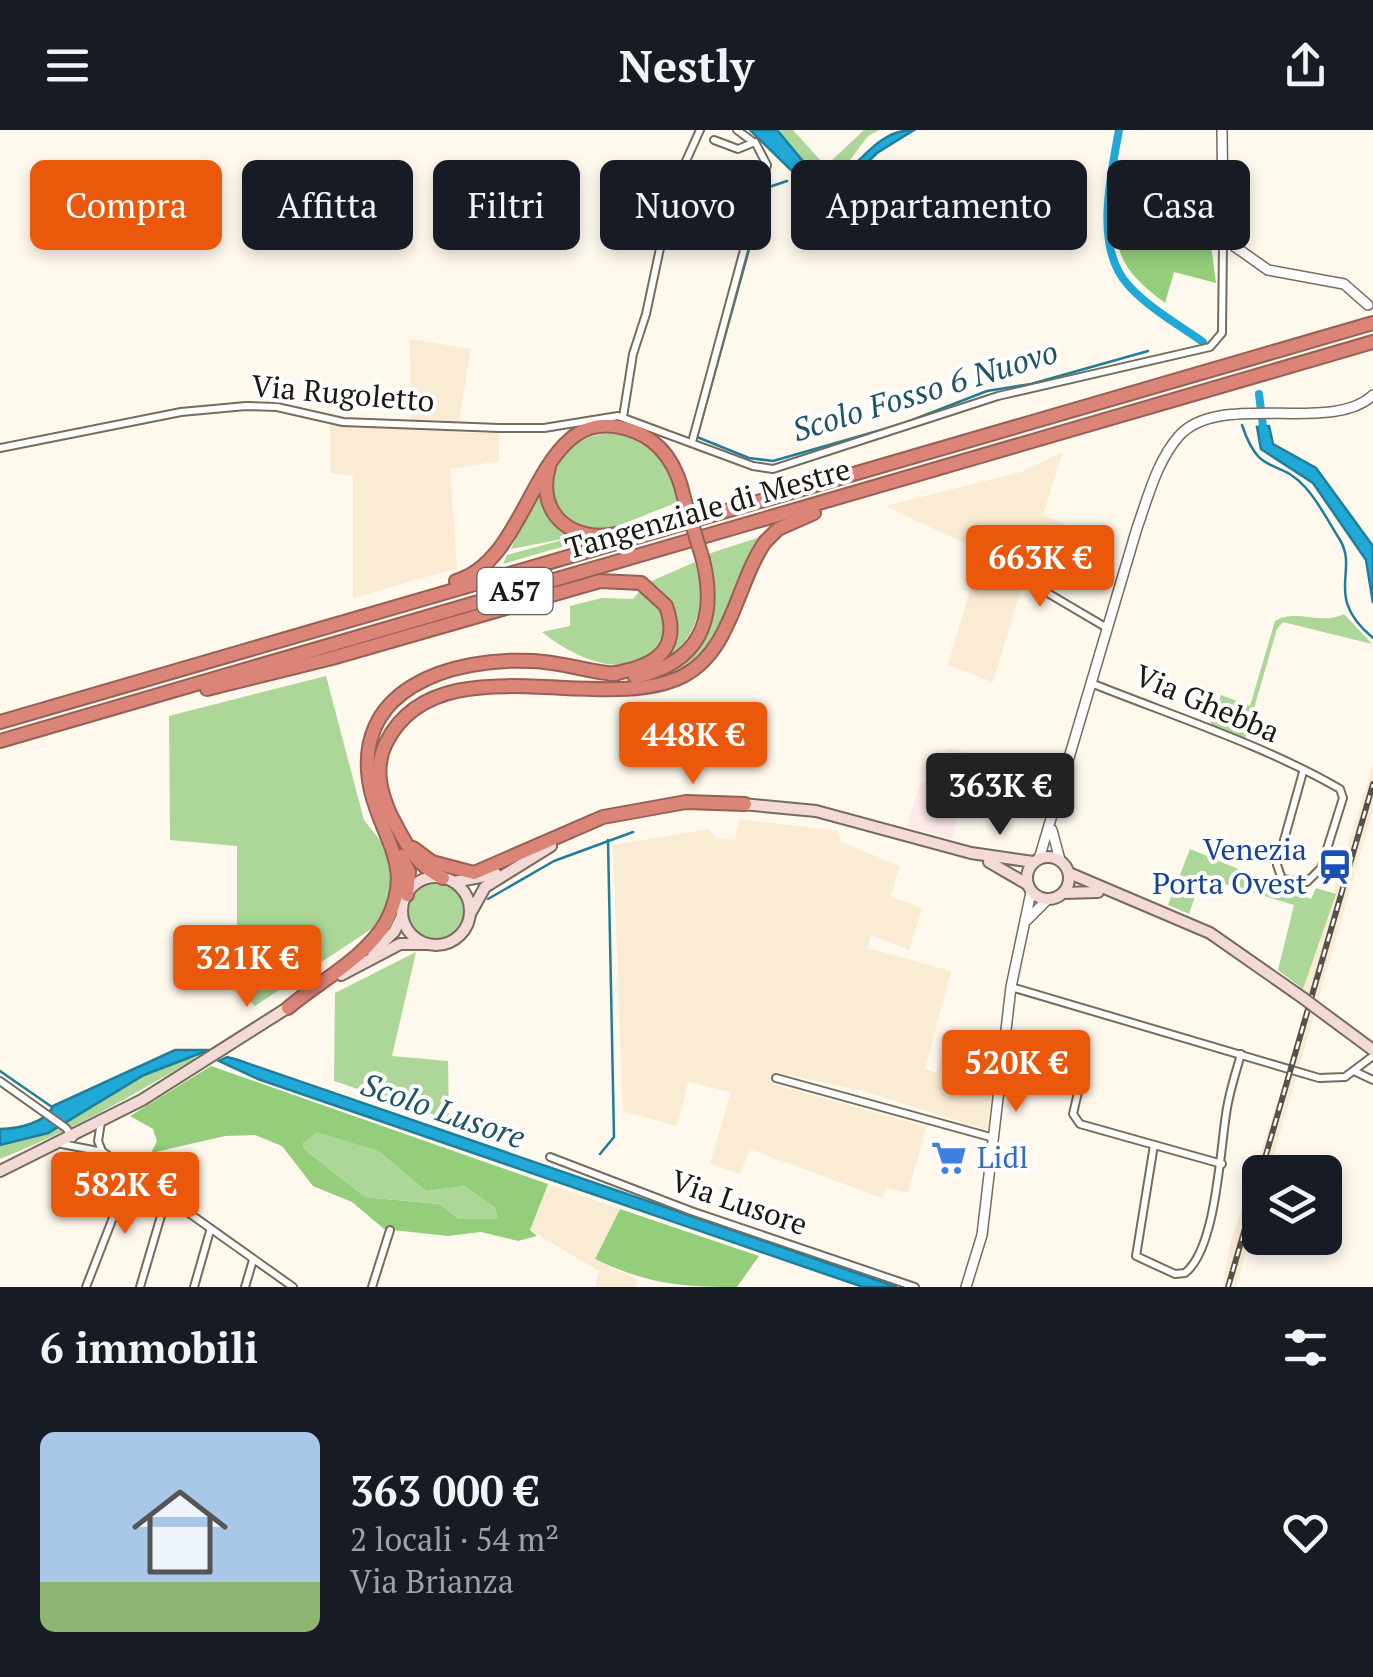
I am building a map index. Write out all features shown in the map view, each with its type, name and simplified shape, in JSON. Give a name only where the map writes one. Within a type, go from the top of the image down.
[{"type":"highway","name":"Tangenziale di Mestre","points":[[0,722],[1373,323]]},
{"type":"highway","name":"Tangenziale di Mestre","points":[[0,741],[1373,342]]},
{"type":"highway","name":"A57","points":[[354,619],[415,593],[466,578],[489,564],[511,538],[551,460],[574,437],[590,430],[632,430],[664,452],[679,476],[702,560],[708,606],[699,635],[679,660],[648,674],[598,686]]},
{"type":"highway","name":"A57","points":[[551,460],[546,478],[548,504],[570,530],[604,536],[663,521],[676,525]]},
{"type":"highway","name":"A57","points":[[407,895],[409,872],[381,789],[379,766],[389,737],[417,704],[448,693],[665,682],[706,659],[769,538],[800,517],[864,498],[887,483]]},
{"type":"highway","name":"A57","points":[[143,699],[160,700],[287,670],[600,581],[644,584],[666,606],[669,640],[655,661],[641,669],[610,674]]},
{"type":"highway","name":"A57","points":[[448,880],[420,866],[397,838],[372,791],[370,752],[383,713],[404,690],[448,669],[503,662],[533,661],[610,674],[648,674]]},
{"type":"highway","name":"A57","points":[[397,838],[426,859],[474,872],[602,816],[686,802],[745,804]]},
{"type":"highway","name":"A57","points":[[288,1008],[384,925],[399,876],[397,838]]},
{"type":"main road","points":[[356,966],[391,936],[403,915],[407,895],[423,880],[471,882],[506,870],[564,839],[626,817],[745,804],[816,812],[970,853],[1060,860],[1069,873],[1109,894],[1210,933],[1372,1051]]},
{"type":"main road","points":[[970,853],[1048,900],[1063,893],[1109,894]]},
{"type":"main road","points":[[1029,888],[1036,860]]},
{"type":"main road","points":[[0,1172],[101,1122],[356,966],[400,944],[456,940],[478,894],[506,870]]},
{"type":"main road","points":[[1063,893],[1069,873]]},
{"type":"main road","points":[[448,880],[466,894],[470,914]]},
{"type":"main road","points":[[403,915],[408,930],[426,944]]},
{"type":"street","points":[[624,417],[632,354],[646,314],[672,192],[700,130]]},
{"type":"street","points":[[692,442],[766,168],[764,152],[736,130]]},
{"type":"street","points":[[1222,130],[1222,160]]},
{"type":"street","points":[[714,140],[738,149],[753,142]]},
{"type":"street","name":"Via Rugoletto","points":[[0,448],[181,412],[246,406],[277,407],[343,422],[500,428],[544,428],[603,416],[624,417],[773,469],[998,396],[1210,347],[1222,333],[1223,250]]},
{"type":"street","points":[[1240,250],[1256,265],[1344,284],[1368,305]]},
{"type":"street","name":"Via Ghebba","points":[[1036,860],[1054,814],[1137,528],[1170,449],[1185,430],[1196,425],[1248,414],[1343,410],[1373,394]]},
{"type":"street","points":[[986,564],[1029,582],[1107,628]]},
{"type":"street","name":"Via Ghebba","points":[[1091,683],[1306,773],[1340,789],[1343,798],[1320,868],[1307,882],[1294,884],[1282,879],[1277,864],[1306,773]]},
{"type":"street","name":"Via Ghebba","points":[[1054,814],[1052,840],[1060,860]]},
{"type":"street","points":[[966,1287],[982,1235],[1011,987],[1029,888]]},
{"type":"street","points":[[1021,932],[1035,908],[1048,900]]},
{"type":"street","points":[[1011,987],[1319,1078],[1338,1079],[1356,1072],[1372,1051]]},
{"type":"street","points":[[1154,1145],[1136,1252],[1139,1259],[1175,1274],[1188,1271],[1195,1261],[1222,1164],[1226,1109],[1241,1054]]},
{"type":"street","points":[[1356,1072],[1373,1080]]},
{"type":"street","points":[[776,1078],[994,1138]]},
{"type":"street","points":[[1081,1079],[1073,1114],[1076,1121],[1222,1164]]},
{"type":"street","points":[[0,1081],[63,1126],[67,1141],[103,1152],[293,1287]]},
{"type":"street","points":[[101,1122],[98,1141],[103,1152]]},
{"type":"street","name":"Via Lusore","points":[[550,1157],[691,1211],[916,1287]]},
{"type":"street","points":[[86,1287],[130,1174]]},
{"type":"street","points":[[140,1287],[166,1199]]},
{"type":"street","points":[[194,1287],[210,1230]]},
{"type":"street","points":[[372,1287],[390,1230]]},
{"type":"street","points":[[246,1287],[253,1260]]},
{"type":"shaded area","points":[[410,339],[471,349],[457,433],[499,433],[499,461],[450,469],[457,568],[353,598],[353,476],[331,473],[330,423],[411,428]]},
{"type":"shaded area","points":[[1063,452],[1043,515],[1065,524],[1053,552],[1029,542],[1018,568],[988,552],[980,566],[1023,583],[993,682],[948,665],[977,566],[977,549],[885,506],[1021,472]]},
{"type":"shaded area","points":[[948,748],[971,754],[952,839],[907,826],[921,782],[939,786]]},
{"type":"shaded area","points":[[1373,765],[1373,809],[1274,1155],[1260,1155],[1304,1009],[1303,989]]},
{"type":"shaded area","points":[[740,819],[838,831],[841,842],[900,866],[890,897],[922,908],[909,950],[871,935],[867,948],[951,971],[925,1069],[936,1072],[943,1047],[996,1060],[987,1130],[863,1091],[775,1072],[772,1084],[926,1127],[908,1193],[886,1188],[882,1198],[750,1149],[740,1174],[710,1164],[731,1092],[688,1082],[677,1126],[623,1111],[613,845],[709,829],[716,839],[735,840]]},
{"type":"shaded area","points":[[548,1184],[620,1209],[595,1259],[638,1280],[636,1287],[595,1287],[599,1271],[530,1230]]},
{"type":"shaded area","points":[[1242,1208],[1242,1255],[1245,1255],[1236,1287],[1223,1287],[1230,1244]]},
{"type":"green space","points":[[778,130],[793,130],[820,160],[803,160],[794,154]]},
{"type":"green space","points":[[864,130],[879,130],[868,136],[850,160],[832,160]]},
{"type":"green space","points":[[1119,250],[1212,250],[1216,283],[1174,272],[1165,303],[1136,277]]},
{"type":"green space","points":[[612,433],[637,442],[657,456],[671,477],[677,503],[605,530],[584,531],[568,523],[557,509],[553,490],[556,471],[566,453],[584,439]]},
{"type":"green space","points":[[539,484],[544,502],[582,541],[503,564],[507,555],[573,537],[511,549]]},
{"type":"green space","points":[[763,536],[714,637],[686,667],[668,674],[698,648],[706,635],[712,607],[708,554]]},
{"type":"green space","points":[[695,562],[700,592],[697,618],[684,641],[663,662],[666,598],[649,582]]},
{"type":"green space","points":[[644,586],[660,610],[662,636],[650,656],[638,662],[611,665],[590,659],[542,632],[570,626],[570,606],[602,598],[633,599]]},
{"type":"green space","points":[[1344,614],[1372,644],[1283,622],[1277,629],[1245,739],[1210,724],[1221,695],[1250,706],[1275,621],[1291,616],[1326,618]]},
{"type":"green space","points":[[326,676],[364,820],[391,854],[392,889],[376,926],[255,1006],[237,991],[237,846],[170,840],[169,716]]},
{"type":"green space","points":[[1190,849],[1311,899],[1316,888],[1336,894],[1303,989],[1278,970],[1294,905],[1202,877],[1189,914],[1168,905]]},
{"type":"green space","points":[[436,884],[456,892],[464,912],[456,932],[436,940],[416,932],[408,912],[416,892]]},
{"type":"green space","points":[[416,952],[392,1056],[448,1061],[449,1120],[334,1081],[335,993]]},
{"type":"green space","points":[[195,1058],[100,1113],[0,1159],[0,1145],[51,1128],[144,1072]]},
{"type":"green space","points":[[211,1066],[548,1184],[530,1230],[537,1236],[518,1241],[481,1232],[448,1236],[384,1229],[352,1202],[313,1186],[282,1146],[255,1135],[225,1136],[151,1153],[157,1141],[153,1129],[130,1116]],"holes":[[[317,1132],[378,1151],[426,1191],[465,1186],[495,1208],[498,1219],[459,1219],[439,1204],[365,1197],[304,1149],[303,1143]]]},
{"type":"green space","points":[[317,1131],[378,1151],[426,1191],[465,1186],[495,1208],[498,1219],[459,1219],[439,1204],[365,1197],[304,1149],[303,1143]]},
{"type":"green space","points":[[620,1209],[759,1256],[737,1287],[681,1285],[631,1274],[595,1259]]},
{"type":"water","points":[[750,130],[777,130],[802,160],[791,160],[791,170]]},
{"type":"water","points":[[914,130],[870,160],[859,160],[886,137]]},
{"type":"water","points":[[1269,426],[1273,444],[1316,468],[1373,546],[1373,603],[1366,560],[1313,483],[1261,449],[1257,427]]},
{"type":"water","points":[[175,1050],[209,1050],[144,1075],[48,1133],[0,1145],[0,1129],[39,1120],[53,1106]]},
{"type":"water","points":[[227,1057],[897,1287],[863,1287],[258,1079],[219,1061]]},
{"type":"waterway","points":[[1119,130],[1107,211],[1111,252],[1118,270],[1146,302],[1203,342]]},
{"type":"waterway","name":"Scolo Fosso 6 Nuovo","points":[[787,181],[766,188],[697,437],[749,458],[773,461],[902,424],[987,391],[1031,384],[1148,351]]},
{"type":"waterway","points":[[1259,394],[1264,434]]},
{"type":"waterway","name":"Scolo Fosso 6 Nuovo","points":[[1242,425],[1262,460],[1295,478],[1324,513],[1345,552],[1349,609],[1373,638]]},
{"type":"waterway","points":[[488,899],[554,861],[633,832]]},
{"type":"waterway","points":[[600,1154],[614,1137],[608,840]]},
{"type":"waterway","points":[[0,1071],[52,1107]]},
{"type":"railway","points":[[1266,1155],[1373,784]]},
{"type":"railway","points":[[1228,1287],[1242,1239]]},
{"type":"place","name":"Venezia Porta Ovest","points":[[1335,867]]},
{"type":"place","name":"Lidl","points":[[949,1158]]},
{"type":"water label","name":"Scolo Lusore","points":[[443,1111]]}]
